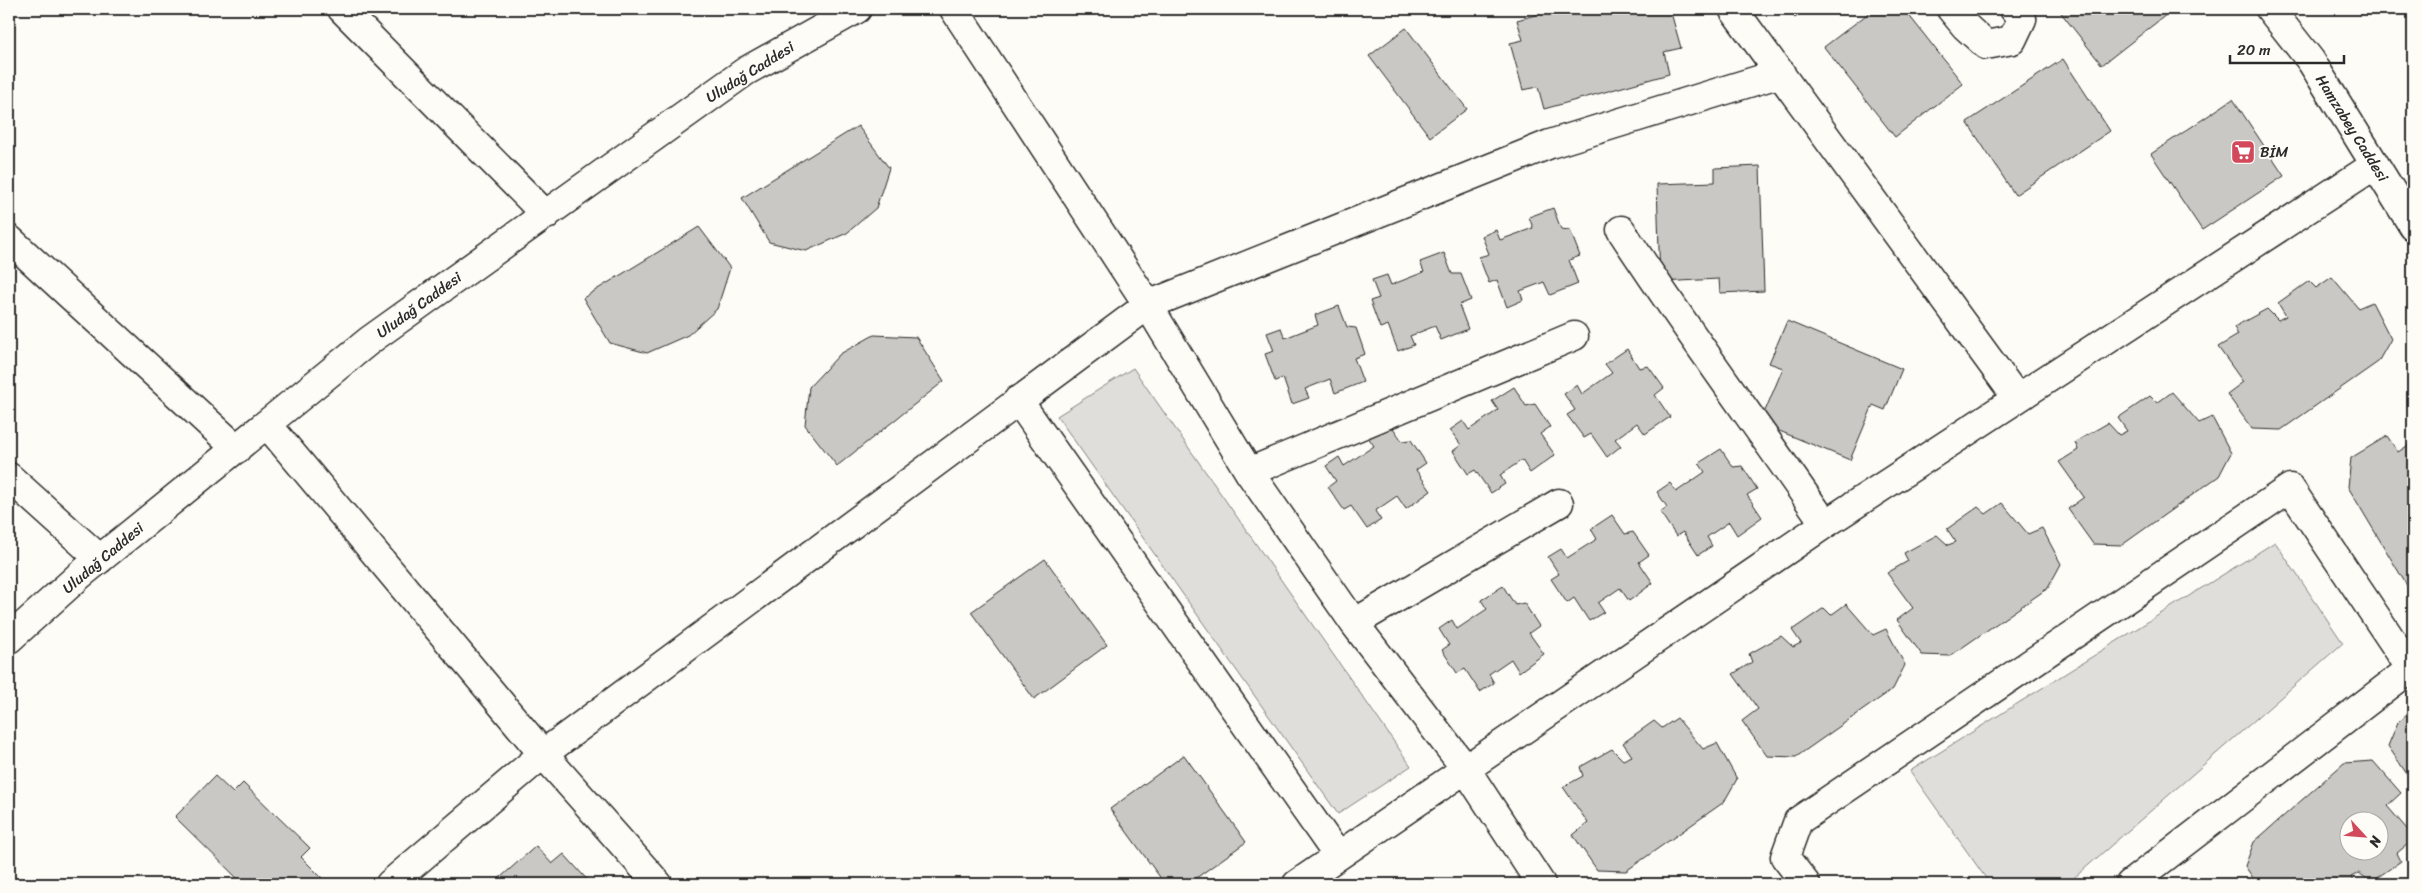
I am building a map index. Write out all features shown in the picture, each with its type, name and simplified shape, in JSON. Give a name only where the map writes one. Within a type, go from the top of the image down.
[{"type":"street","points":[[342,9],[546,215]]},
{"type":"street","name":"Uludağ Caddesi","points":[[9,639],[100,559],[370,340],[746,71],[857,9]]},
{"type":"street","points":[[954,9],[1148,305],[1249,472],[1354,623],[1465,768],[1541,884]]},
{"type":"street","points":[[1733,9],[2017,398]]},
{"type":"street","points":[[1951,9],[1965,26],[1986,45],[2012,40],[2022,19],[2014,9]]},
{"type":"street","name":"Hamzabey Caddesi","points":[[2270,9],[2311,61],[2413,226]]},
{"type":"street","points":[[390,884],[543,754],[1148,305],[1550,144],[1781,73]]},
{"type":"street","points":[[1297,884],[1331,869],[1465,768],[1824,524],[2375,165]]},
{"type":"street","points":[[1621,230],[1664,296],[1745,408],[1824,524]]},
{"type":"street","points":[[9,239],[237,449]]},
{"type":"street","points":[[1249,472],[1574,336]]},
{"type":"street","points":[[1018,400],[1331,869]]},
{"type":"street","points":[[267,424],[543,754],[658,884]]},
{"type":"street","points":[[9,477],[100,559]]},
{"type":"street","points":[[1806,884],[1785,857],[1798,821],[2290,488],[2412,668],[2130,884]]},
{"type":"street","points":[[1354,623],[1559,503]]},
{"type":"shaded area","points":[[1133,368],[1411,766],[1338,814],[1057,416]]},
{"type":"shaded area","points":[[2275,542],[2343,643],[2067,884],[1990,884],[1910,771]]},
{"type":"building","points":[[1557,9],[1670,9],[1681,48],[1664,52],[1669,74],[1544,109],[1538,87],[1523,90],[1510,43],[1523,40],[1517,20]]},
{"type":"building","points":[[1788,9],[1806,9],[1795,18]]},
{"type":"building","points":[[1874,9],[1904,9],[1963,84],[1895,137],[1824,47]]},
{"type":"building","points":[[2058,9],[2169,9],[2171,11],[2102,65]]},
{"type":"building","points":[[1406,28],[1467,109],[1430,137],[1369,56]]},
{"type":"building","points":[[2063,59],[2110,131],[2015,195],[1967,122]]},
{"type":"building","points":[[2233,99],[2284,176],[2202,230],[2151,154]]},
{"type":"building","points":[[858,126],[889,168],[876,208],[847,233],[806,251],[769,242],[742,198]]},
{"type":"building","points":[[1760,166],[1764,291],[1720,293],[1719,279],[1660,282],[1657,184],[1715,182],[1715,168]]},
{"type":"building","points":[[1553,208],[1561,229],[1570,230],[1580,256],[1569,260],[1578,284],[1550,295],[1544,282],[1520,291],[1523,300],[1507,307],[1497,280],[1489,283],[1479,257],[1489,254],[1482,236],[1496,230],[1500,240],[1533,228],[1529,217]]},
{"type":"building","points":[[699,227],[730,268],[717,309],[688,335],[647,353],[610,343],[583,298]]},
{"type":"building","points":[[1444,253],[1452,274],[1461,274],[1471,300],[1459,305],[1468,329],[1441,340],[1435,326],[1410,336],[1414,345],[1398,351],[1388,325],[1380,328],[1370,301],[1379,298],[1372,280],[1387,275],[1391,285],[1424,272],[1420,262]]},
{"type":"building","points":[[2332,277],[2358,308],[2372,302],[2391,339],[2378,362],[2281,430],[2252,429],[2227,394],[2243,382],[2218,347],[2238,335],[2234,327],[2267,309],[2278,320],[2286,316],[2278,303],[2309,281],[2316,288]]},
{"type":"building","points":[[1339,306],[1347,327],[1356,328],[1365,354],[1354,358],[1363,382],[1335,393],[1330,379],[1305,389],[1309,398],[1292,404],[1283,378],[1275,381],[1265,354],[1274,351],[1267,333],[1281,328],[1285,338],[1318,325],[1315,315]]},
{"type":"building","points":[[1787,321],[1902,369],[1885,410],[1873,405],[1850,460],[1760,423],[1783,368],[1769,363]]},
{"type":"building","points":[[874,335],[916,337],[944,381],[837,466],[805,425],[809,387],[840,354]]},
{"type":"building","points":[[1627,349],[1639,368],[1648,366],[1664,388],[1655,395],[1670,417],[1645,434],[1637,423],[1615,439],[1621,446],[1607,457],[1591,434],[1584,438],[1567,415],[1575,410],[1564,394],[1577,385],[1582,394],[1612,373],[1605,364]]},
{"type":"building","points":[[1514,387],[1526,406],[1535,404],[1550,427],[1540,434],[1555,455],[1530,473],[1522,460],[1500,475],[1505,484],[1491,493],[1475,470],[1468,474],[1453,451],[1461,445],[1450,430],[1463,421],[1469,430],[1498,410],[1492,401]]},
{"type":"building","points":[[2172,392],[2199,423],[2212,417],[2231,453],[2219,476],[2122,545],[2093,544],[2068,509],[2084,497],[2059,462],[2078,450],[2075,442],[2108,423],[2119,435],[2127,431],[2118,418],[2150,396],[2157,403]]},
{"type":"building","points":[[1389,422],[1402,441],[1411,440],[1426,463],[1416,470],[1431,491],[1406,509],[1397,496],[1375,511],[1381,520],[1367,529],[1351,506],[1344,510],[1328,487],[1336,481],[1326,466],[1339,457],[1344,466],[1374,446],[1368,437]]},
{"type":"building","points":[[2387,436],[2398,452],[2413,442],[2413,591],[2409,589],[2348,487],[2351,458]]},
{"type":"building","points":[[1721,449],[1733,467],[1742,466],[1757,489],[1747,495],[1762,517],[1737,535],[1729,522],[1707,537],[1712,546],[1698,555],[1683,532],[1676,536],[1660,512],[1667,507],[1657,492],[1670,483],[1676,492],[1705,472],[1699,463]]},
{"type":"building","points":[[2002,503],[2028,534],[2042,528],[2061,564],[2048,588],[1950,656],[1922,655],[1897,620],[1913,608],[1887,573],[1908,561],[1904,553],[1937,535],[1948,545],[1956,542],[1947,529],[1978,507],[1986,514]]},
{"type":"building","points":[[1612,515],[1625,534],[1633,532],[1649,555],[1639,562],[1653,583],[1629,601],[1620,588],[1598,603],[1604,612],[1589,621],[1574,598],[1567,603],[1551,579],[1559,574],[1548,557],[1561,549],[1567,558],[1597,539],[1591,529]]},
{"type":"building","points":[[1045,559],[1107,645],[1034,699],[971,612]]},
{"type":"building","points":[[1503,586],[1515,605],[1524,603],[1539,626],[1529,633],[1544,654],[1519,672],[1511,659],[1489,674],[1494,683],[1480,692],[1465,669],[1457,673],[1442,650],[1449,645],[1439,629],[1452,620],[1457,629],[1487,609],[1481,600]]},
{"type":"building","points":[[1846,604],[1873,635],[1886,629],[1905,665],[1893,689],[1796,757],[1767,756],[1742,721],[1758,709],[1733,674],[1752,662],[1749,654],[1781,636],[1793,647],[1801,643],[1792,630],[1824,608],[1831,615]]},
{"type":"building","points":[[2413,708],[2413,779],[2411,780],[2388,746],[2398,722]]},
{"type":"building","points":[[1677,718],[1703,749],[1717,743],[1737,779],[1724,802],[1626,871],[1597,870],[1573,835],[1588,823],[1563,787],[1583,776],[1580,767],[1612,749],[1623,760],[1632,756],[1623,743],[1654,721],[1662,728]]},
{"type":"building","points":[[1184,755],[1246,842],[1188,884],[1165,884],[1110,809]]},
{"type":"building","points":[[2373,761],[2401,793],[2387,806],[2413,836],[2413,840],[2397,853],[2401,861],[2371,882],[2359,873],[2351,877],[2357,884],[2257,884],[2245,866],[2254,842],[2344,763]]},
{"type":"building","points":[[215,776],[233,793],[243,783],[310,848],[301,857],[322,878],[316,884],[243,884],[175,817]]},
{"type":"building","points":[[536,846],[552,864],[564,854],[591,884],[493,884]]},
{"type":"place","name":"BİM","points":[[2243,152]]}]
